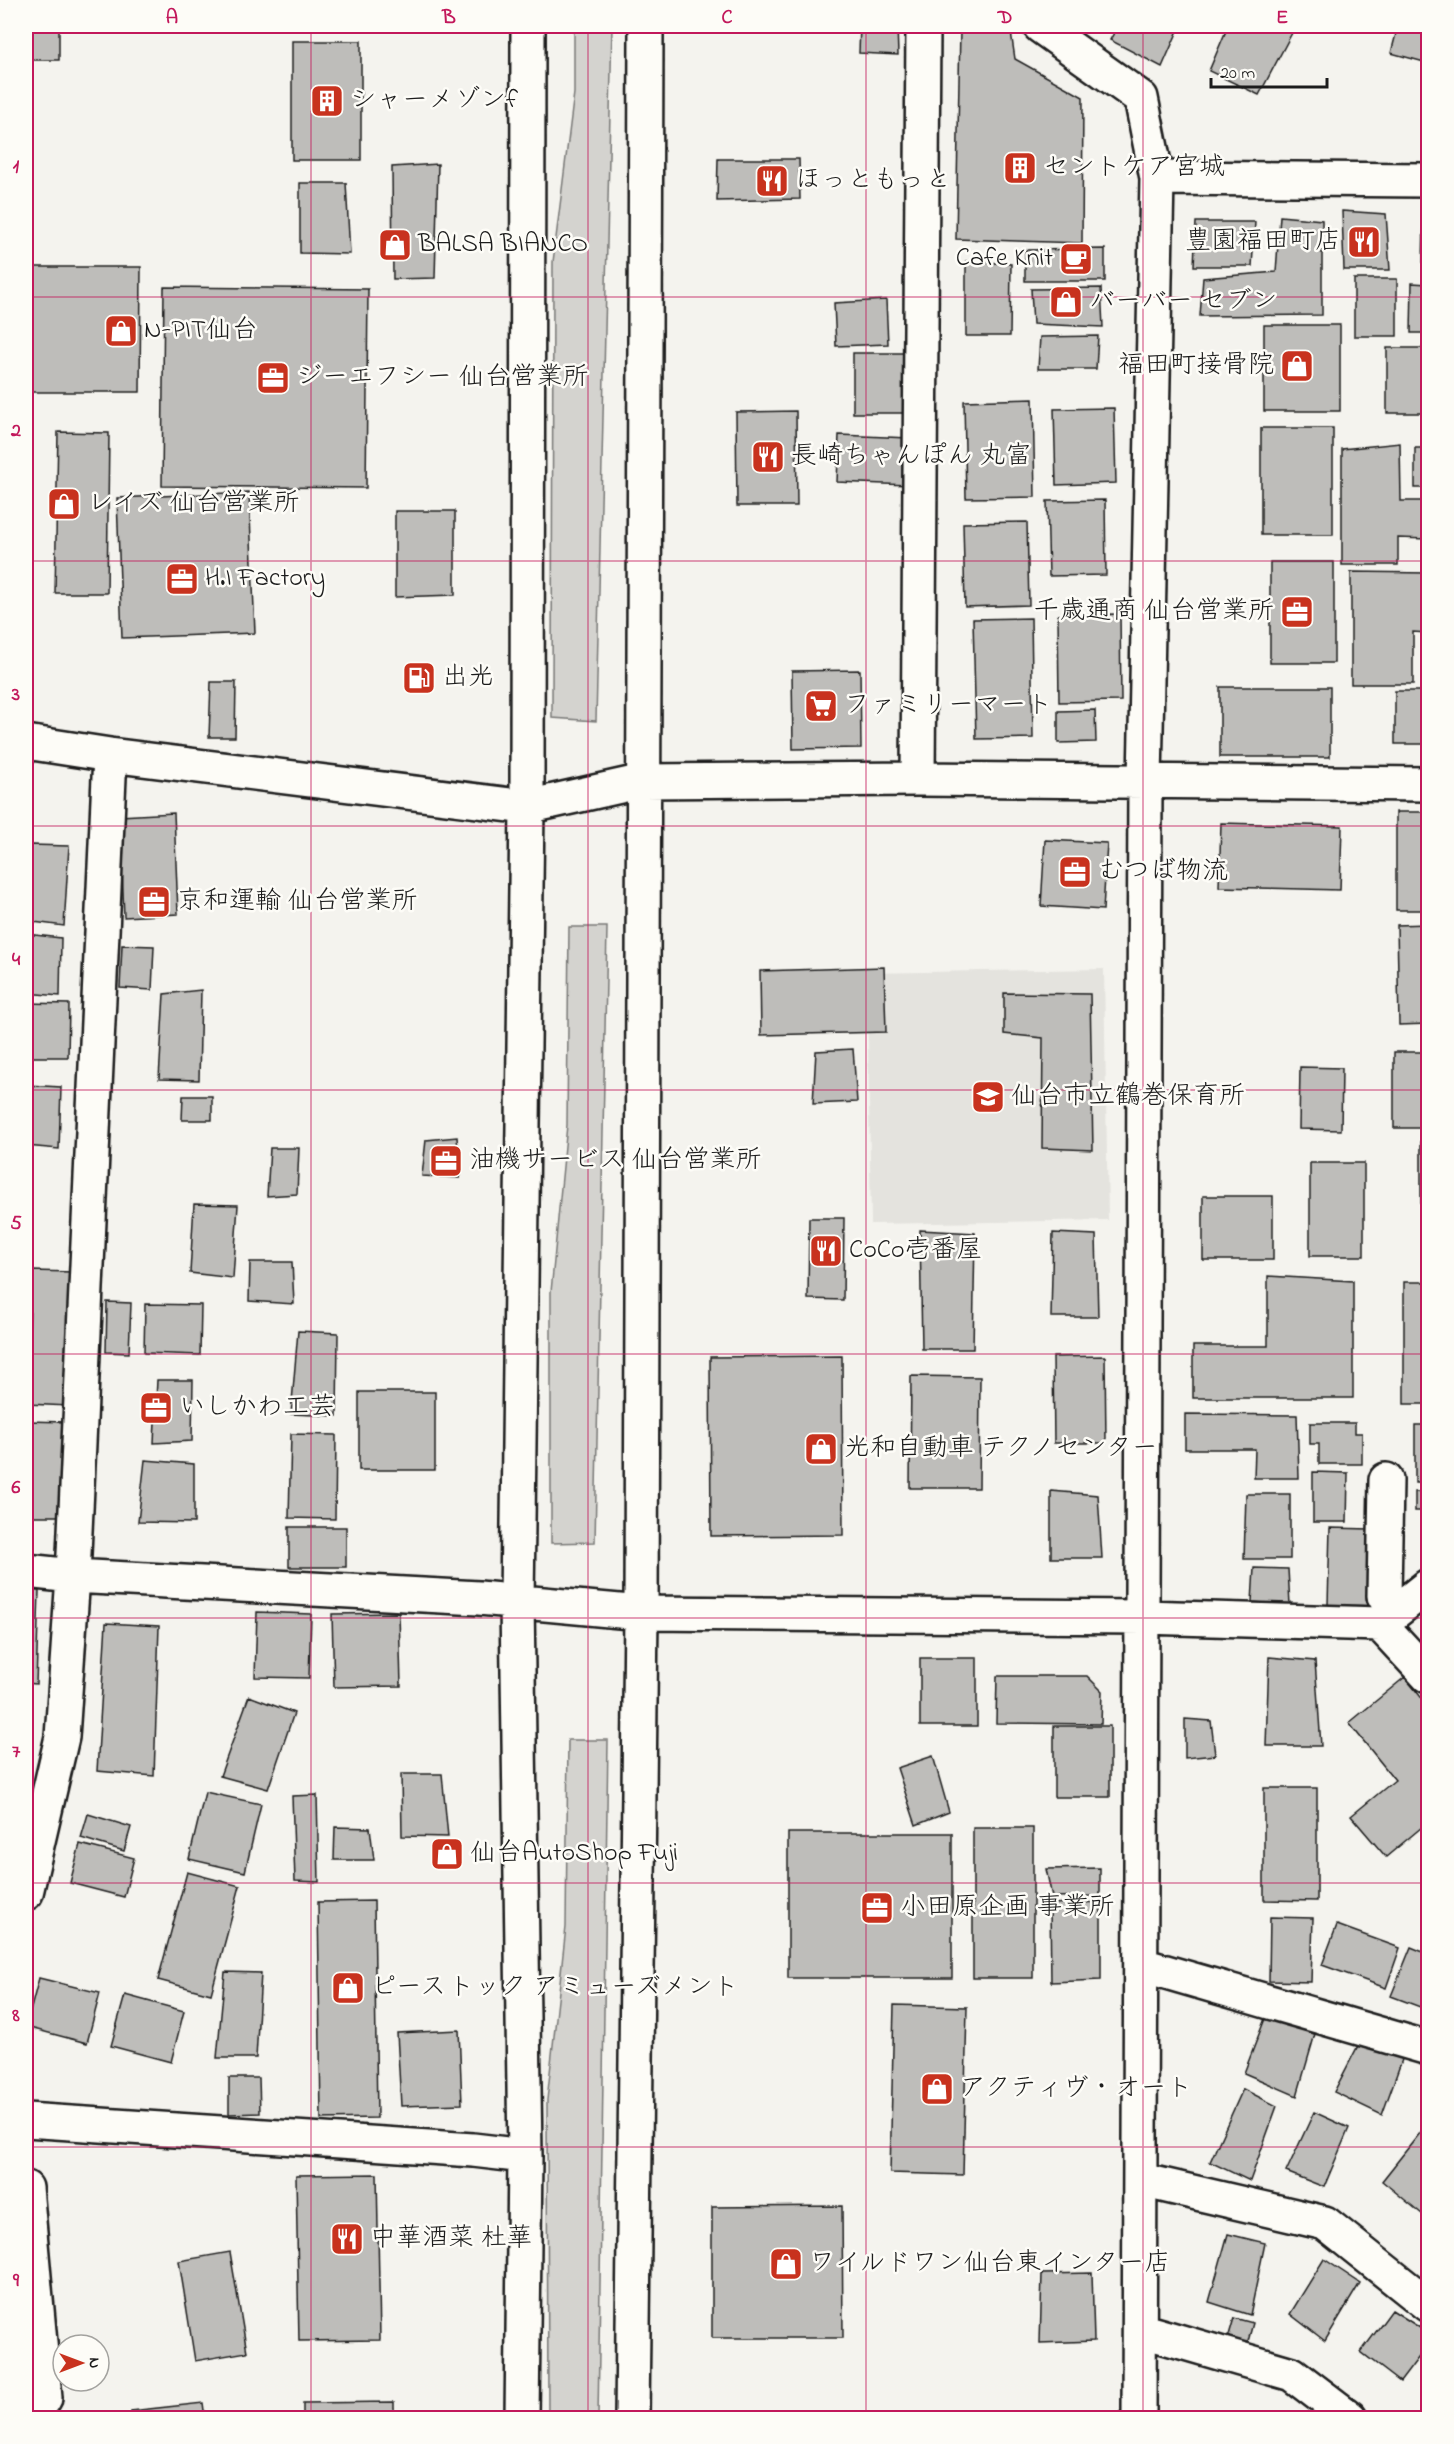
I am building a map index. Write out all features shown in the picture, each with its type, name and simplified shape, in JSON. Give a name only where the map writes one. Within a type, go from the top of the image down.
[{"type":"street","points":[[522,2418],[525,2156],[516,1602],[527,807],[528,26]]},
{"type":"street","points":[[632,2418],[642,1613],[646,26]]},
{"type":"street","points":[[918,779],[923,26]]},
{"type":"street","points":[[1040,26],[1141,98],[1157,178],[1145,782],[1139,2418]]},
{"type":"street","points":[[1157,178],[1428,180]]},
{"type":"street","points":[[26,742],[527,807],[643,781],[918,779],[1428,784]]},
{"type":"street","points":[[26,1893],[62,1737],[73,1576],[110,754]]},
{"type":"street","points":[[1386,1480],[1384,1596],[1388,1618],[1428,1676]]},
{"type":"street","points":[[26,1571],[73,1576],[516,1602],[642,1613],[1388,1618],[1428,1586]]},
{"type":"street","points":[[1142,1965],[1428,2048]]},
{"type":"street","points":[[26,2120],[525,2156]]},
{"type":"street","points":[[1141,2180],[1325,2223],[1428,2305]]},
{"type":"street","points":[[26,2188],[45,2398],[32,2418]]},
{"type":"street","points":[[1140,2330],[1292,2374],[1350,2418]]},
{"type":"shaded area","points":[[574,26],[612,26],[596,721],[552,718],[553,262],[574,93]]},
{"type":"shaded area","points":[[569,927],[607,927],[595,1542],[551,1543],[551,1292],[567,1125]]},
{"type":"shaded area","name":"仙台市立鶴巻保育所","points":[[1104,969],[1108,1220],[871,1224],[867,973]]},
{"type":"shaded area","points":[[568,1740],[608,1740],[598,2418],[548,2418],[547,2100],[566,1927]]},
{"type":"building","points":[[26,26],[59,26],[59,60],[26,60]]},
{"type":"building","points":[[71,26],[174,26],[174,32],[71,29]]},
{"type":"building","points":[[860,26],[897,26],[898,55],[859,53]]},
{"type":"building","points":[[1118,26],[1180,26],[1162,67],[1110,40]]},
{"type":"building","points":[[1228,26],[1281,26],[1293,31],[1259,95],[1209,71]]},
{"type":"building","points":[[1398,26],[1428,26],[1428,63],[1391,53]]},
{"type":"building","name":"セントケア宮城","points":[[960,29],[1011,32],[1015,59],[1083,97],[1082,243],[956,239]]},
{"type":"building","name":"シャーメゾンf","points":[[292,41],[361,41],[361,160],[292,160]]},
{"type":"building","points":[[718,159],[799,159],[800,199],[717,201]]},
{"type":"building","points":[[438,164],[435,278],[393,279],[392,167]]},
{"type":"building","points":[[300,183],[346,183],[350,254],[300,253]]},
{"type":"building","points":[[1342,211],[1386,214],[1390,270],[1344,270]]},
{"type":"building","points":[[1428,214],[1428,266],[1423,266],[1424,215]]},
{"type":"building","points":[[1280,216],[1322,220],[1322,315],[1200,316],[1203,278],[1276,272]]},
{"type":"building","points":[[1196,222],[1255,222],[1252,266],[1194,266]]},
{"type":"building","points":[[1105,249],[1105,281],[1025,281],[1025,250]]},
{"type":"building","points":[[966,261],[1011,264],[1010,336],[966,336]]},
{"type":"building","points":[[26,267],[141,267],[140,392],[26,392]]},
{"type":"building","points":[[1354,279],[1397,279],[1397,336],[1354,336]]},
{"type":"building","points":[[1412,283],[1428,284],[1428,333],[1411,333]]},
{"type":"building","points":[[164,287],[368,289],[366,488],[162,486]]},
{"type":"building","points":[[1101,288],[1103,327],[1033,324],[1031,289]]},
{"type":"building","points":[[886,300],[888,344],[836,346],[834,303]]},
{"type":"building","points":[[1264,325],[1340,325],[1340,411],[1264,411]]},
{"type":"building","points":[[1098,336],[1096,369],[1038,369],[1040,337]]},
{"type":"building","points":[[1387,348],[1428,348],[1428,413],[1387,413]]},
{"type":"building","points":[[853,353],[906,353],[906,413],[853,413]]},
{"type":"building","points":[[1033,399],[1035,497],[966,498],[964,401]]},
{"type":"building","points":[[1114,408],[1116,483],[1056,485],[1054,409]]},
{"type":"building","points":[[796,411],[797,506],[737,506],[736,412]]},
{"type":"building","points":[[1261,428],[1333,428],[1333,535],[1261,535]]},
{"type":"building","points":[[58,432],[109,433],[107,593],[55,593]]},
{"type":"building","points":[[839,435],[909,438],[908,485],[837,482]]},
{"type":"building","points":[[1400,443],[1401,501],[1428,501],[1428,539],[1398,538],[1398,565],[1342,565],[1342,449]]},
{"type":"building","points":[[1415,448],[1428,448],[1428,488],[1415,488]]},
{"type":"building","points":[[249,492],[255,633],[122,638],[117,498]]},
{"type":"building","points":[[1105,500],[1106,575],[1049,576],[1047,501]]},
{"type":"building","points":[[395,511],[455,511],[455,595],[395,597]]},
{"type":"building","points":[[1027,522],[1029,605],[965,607],[963,523]]},
{"type":"building","points":[[1270,562],[1334,562],[1334,663],[1270,663]]},
{"type":"building","points":[[1351,572],[1428,573],[1428,633],[1413,632],[1413,684],[1351,684]]},
{"type":"building","points":[[1120,614],[1121,701],[1059,702],[1058,615]]},
{"type":"building","points":[[1031,618],[1033,738],[976,739],[973,619]]},
{"type":"building","points":[[860,670],[861,748],[793,749],[792,671]]},
{"type":"building","points":[[211,682],[236,682],[235,737],[209,737]]},
{"type":"building","points":[[1220,687],[1330,687],[1330,757],[1220,757]]},
{"type":"building","points":[[1395,691],[1428,691],[1428,744],[1395,744]]},
{"type":"building","points":[[1095,710],[1096,742],[1058,743],[1058,711]]},
{"type":"building","points":[[1396,812],[1428,812],[1428,910],[1396,910]]},
{"type":"building","points":[[174,813],[178,914],[124,917],[120,816]]},
{"type":"building","points":[[1221,823],[1342,826],[1340,890],[1219,887]]},
{"type":"building","points":[[1045,840],[1107,843],[1103,910],[1041,906]]},
{"type":"building","points":[[30,845],[69,846],[64,926],[26,921]]},
{"type":"building","points":[[1428,924],[1428,1024],[1399,1025],[1397,925]]},
{"type":"building","points":[[26,934],[61,938],[60,996],[26,993]]},
{"type":"building","points":[[122,945],[154,946],[152,990],[120,988]]},
{"type":"building","points":[[884,967],[886,1032],[761,1035],[760,971]]},
{"type":"building","points":[[201,990],[199,1080],[159,1079],[164,994]]},
{"type":"building","points":[[1004,993],[1090,994],[1093,1150],[1042,1148],[1043,1038],[1004,1034]]},
{"type":"building","points":[[26,1003],[69,1004],[68,1057],[26,1057]]},
{"type":"building","points":[[853,1049],[857,1102],[813,1104],[816,1051]]},
{"type":"building","points":[[1394,1052],[1428,1052],[1428,1128],[1394,1128]]},
{"type":"building","points":[[1300,1067],[1342,1068],[1341,1130],[1299,1129]]},
{"type":"building","points":[[26,1085],[61,1087],[59,1149],[26,1146]]},
{"type":"building","points":[[183,1096],[212,1096],[212,1120],[182,1120]]},
{"type":"building","points":[[457,1137],[460,1178],[422,1176],[426,1140]]},
{"type":"building","points":[[1421,1139],[1428,1139],[1428,1249],[1421,1249]]},
{"type":"building","points":[[270,1148],[299,1148],[297,1194],[267,1196]]},
{"type":"building","points":[[1310,1163],[1364,1163],[1364,1256],[1310,1256]]},
{"type":"building","points":[[1203,1196],[1273,1196],[1273,1260],[1203,1260]]},
{"type":"building","points":[[194,1204],[238,1205],[233,1278],[190,1273]]},
{"type":"building","points":[[809,1218],[844,1218],[843,1300],[808,1299]]},
{"type":"building","points":[[920,1230],[975,1233],[973,1349],[922,1349]]},
{"type":"building","points":[[1053,1233],[1096,1235],[1098,1317],[1051,1317]]},
{"type":"building","points":[[250,1262],[292,1262],[294,1304],[249,1301]]},
{"type":"building","points":[[31,1271],[74,1272],[69,1406],[27,1404]]},
{"type":"building","points":[[1268,1276],[1353,1281],[1353,1398],[1193,1398],[1193,1346],[1268,1346]]},
{"type":"building","points":[[1404,1282],[1428,1282],[1428,1404],[1404,1404]]},
{"type":"building","points":[[107,1302],[131,1303],[129,1353],[106,1352]]},
{"type":"building","points":[[145,1304],[201,1305],[200,1355],[144,1353]]},
{"type":"building","points":[[298,1331],[338,1333],[337,1416],[291,1414]]},
{"type":"building","points":[[842,1356],[843,1535],[711,1536],[710,1357]]},
{"type":"building","points":[[1105,1356],[1106,1443],[1054,1443],[1053,1357]]},
{"type":"building","points":[[911,1376],[980,1377],[979,1488],[910,1488]]},
{"type":"building","points":[[157,1380],[193,1380],[192,1441],[154,1443]]},
{"type":"building","points":[[359,1392],[435,1392],[435,1470],[359,1470]]},
{"type":"building","points":[[1185,1414],[1297,1415],[1299,1478],[1254,1478],[1255,1449],[1185,1449]]},
{"type":"building","points":[[26,1421],[66,1422],[63,1516],[26,1516]]},
{"type":"building","points":[[1310,1423],[1355,1423],[1355,1433],[1362,1433],[1362,1464],[1319,1464],[1319,1444],[1310,1444]]},
{"type":"building","points":[[1415,1425],[1428,1425],[1428,1483],[1415,1483]]},
{"type":"building","points":[[291,1434],[336,1435],[335,1519],[289,1518]]},
{"type":"building","points":[[145,1460],[194,1464],[194,1523],[138,1522]]},
{"type":"building","points":[[1313,1472],[1348,1473],[1347,1522],[1313,1522]]},
{"type":"building","points":[[1051,1491],[1098,1495],[1102,1558],[1051,1558]]},
{"type":"building","points":[[1415,1492],[1428,1492],[1428,1511],[1415,1511]]},
{"type":"building","points":[[1246,1494],[1290,1494],[1290,1559],[1244,1559]]},
{"type":"building","points":[[289,1527],[346,1527],[346,1567],[289,1567]]},
{"type":"building","points":[[1330,1528],[1370,1529],[1371,1607],[1328,1605]]},
{"type":"building","points":[[1254,1568],[1288,1569],[1290,1605],[1252,1602]]},
{"type":"building","points":[[26,1590],[39,1591],[36,1684],[26,1683]]},
{"type":"building","points":[[257,1612],[311,1614],[309,1678],[255,1677]]},
{"type":"building","points":[[399,1613],[401,1686],[334,1687],[332,1614]]},
{"type":"building","points":[[106,1623],[159,1626],[154,1776],[97,1771]]},
{"type":"building","points":[[1269,1657],[1315,1661],[1321,1746],[1266,1746]]},
{"type":"building","points":[[920,1658],[977,1658],[977,1726],[920,1726]]},
{"type":"building","points":[[997,1676],[1087,1676],[1102,1691],[1101,1724],[996,1723]]},
{"type":"building","points":[[1405,1677],[1428,1706],[1428,1822],[1386,1857],[1351,1816],[1395,1780],[1349,1723]]},
{"type":"building","points":[[249,1696],[294,1713],[268,1789],[220,1776]]},
{"type":"building","points":[[1185,1719],[1211,1721],[1215,1755],[1185,1758]]},
{"type":"building","points":[[1054,1726],[1110,1726],[1110,1797],[1054,1797]]},
{"type":"building","points":[[933,1756],[949,1812],[916,1825],[897,1768]]},
{"type":"building","points":[[401,1774],[442,1774],[448,1837],[402,1836]]},
{"type":"building","points":[[1264,1788],[1317,1788],[1317,1901],[1264,1900]]},
{"type":"building","points":[[205,1792],[261,1804],[245,1872],[189,1859]]},
{"type":"building","points":[[317,1795],[319,1882],[295,1881],[292,1796]]},
{"type":"building","points":[[88,1814],[131,1827],[124,1851],[81,1838]]},
{"type":"building","points":[[335,1827],[370,1828],[374,1860],[334,1860]]},
{"type":"building","points":[[973,1828],[1033,1828],[1033,1978],[973,1978]]},
{"type":"building","points":[[788,1833],[952,1833],[952,1978],[788,1978]]},
{"type":"building","points":[[80,1844],[134,1858],[124,1897],[70,1883]]},
{"type":"building","points":[[1100,1868],[1100,1896],[1052,1897],[1046,1869]]},
{"type":"building","points":[[187,1872],[240,1886],[211,1994],[158,1980]]},
{"type":"building","points":[[374,1901],[377,2118],[321,2119],[318,1902]]},
{"type":"building","points":[[1101,1902],[1101,1980],[1051,1982],[1050,1904]]},
{"type":"building","points":[[1270,1917],[1313,1918],[1311,1982],[1269,1981]]},
{"type":"building","points":[[1337,1925],[1400,1948],[1386,1988],[1322,1965]]},
{"type":"building","points":[[1411,1947],[1428,1954],[1428,2010],[1391,1996]]},
{"type":"building","points":[[225,1972],[261,1973],[256,2058],[217,2058]]},
{"type":"building","points":[[39,1978],[100,1993],[87,2043],[26,2027]]},
{"type":"building","points":[[125,1995],[184,2011],[171,2062],[111,2046]]},
{"type":"building","points":[[894,2005],[967,2007],[963,2175],[890,2173]]},
{"type":"building","points":[[1266,2016],[1315,2034],[1297,2096],[1244,2073]]},
{"type":"building","points":[[459,2030],[462,2104],[401,2106],[397,2033]]},
{"type":"building","points":[[1362,2038],[1404,2054],[1382,2115],[1334,2092]]},
{"type":"building","points":[[229,2078],[259,2078],[260,2113],[229,2114]]},
{"type":"building","points":[[1243,2089],[1277,2106],[1250,2181],[1210,2162]]},
{"type":"building","points":[[1314,2112],[1349,2128],[1324,2187],[1286,2172]]},
{"type":"building","points":[[1428,2123],[1428,2219],[1382,2181]]},
{"type":"building","points":[[377,2174],[380,2340],[299,2341],[296,2175]]},
{"type":"building","points":[[842,2206],[843,2338],[712,2338],[712,2207]]},
{"type":"building","points":[[1228,2234],[1265,2243],[1250,2315],[1209,2302]]},
{"type":"building","points":[[230,2252],[247,2352],[195,2361],[179,2261]]},
{"type":"building","points":[[1324,2259],[1360,2283],[1325,2341],[1290,2314]]},
{"type":"building","points":[[1092,2273],[1094,2341],[1040,2343],[1042,2274]]},
{"type":"building","points":[[1392,2310],[1428,2333],[1428,2345],[1400,2382],[1361,2352]]},
{"type":"building","points":[[1234,2318],[1253,2323],[1246,2349],[1227,2342]]},
{"type":"building","points":[[394,2402],[394,2418],[303,2418],[303,2403]]},
{"type":"building","points":[[203,2403],[205,2418],[132,2418],[131,2411]]},
{"type":"place","name":"シャーメゾンf","points":[[327,101]]},
{"type":"place","name":"セントケア宮城","points":[[1020,168]]},
{"type":"place","name":"ほっともっと","points":[[772,181]]},
{"type":"place","name":"豊園福田町店","points":[[1364,242]]},
{"type":"place","name":"BALSA BIANCO","points":[[395,245]]},
{"type":"place","name":"Cafe Knit","points":[[1076,259]]},
{"type":"place","name":"バーバー セブン","points":[[1066,302]]},
{"type":"place","name":"N-PIT仙台","points":[[121,331]]},
{"type":"place","name":"福田町接骨院","points":[[1297,366]]},
{"type":"place","name":"ジーエフシー 仙台営業所","points":[[273,378]]},
{"type":"place","name":"長崎ちゃんぽん 丸富","points":[[768,457]]},
{"type":"place","name":"レイズ 仙台営業所","points":[[64,504]]},
{"type":"place","name":"H.I Factory","points":[[182,579]]},
{"type":"place","name":"千歳通商 仙台営業所","points":[[1297,612]]},
{"type":"place","name":"出光","points":[[419,678]]},
{"type":"place","name":"ファミリーマート","points":[[821,706]]},
{"type":"place","name":"むつば物流","points":[[1075,872]]},
{"type":"place","name":"京和運輸 仙台営業所","points":[[154,902]]},
{"type":"place","name":"仙台市立鶴巻保育所","points":[[988,1097]]},
{"type":"place","name":"油機サービス 仙台営業所","points":[[446,1161]]},
{"type":"place","name":"CoCo壱番屋","points":[[826,1251]]},
{"type":"place","name":"いしかわ工芸","points":[[156,1408]]},
{"type":"place","name":"光和自動車 テクノセンター","points":[[821,1449]]},
{"type":"place","name":"仙台AutoShop Fuji","points":[[447,1854]]},
{"type":"place","name":"小田原企画 事業所","points":[[877,1908]]},
{"type":"place","name":"ピーストック アミューズメント","points":[[348,1988]]},
{"type":"place","name":"アクティヴ・オート","points":[[937,2089]]},
{"type":"place","name":"中華酒菜 杜華","points":[[347,2239]]},
{"type":"place","name":"ワイルドワン仙台東インター店","points":[[786,2264]]}]
